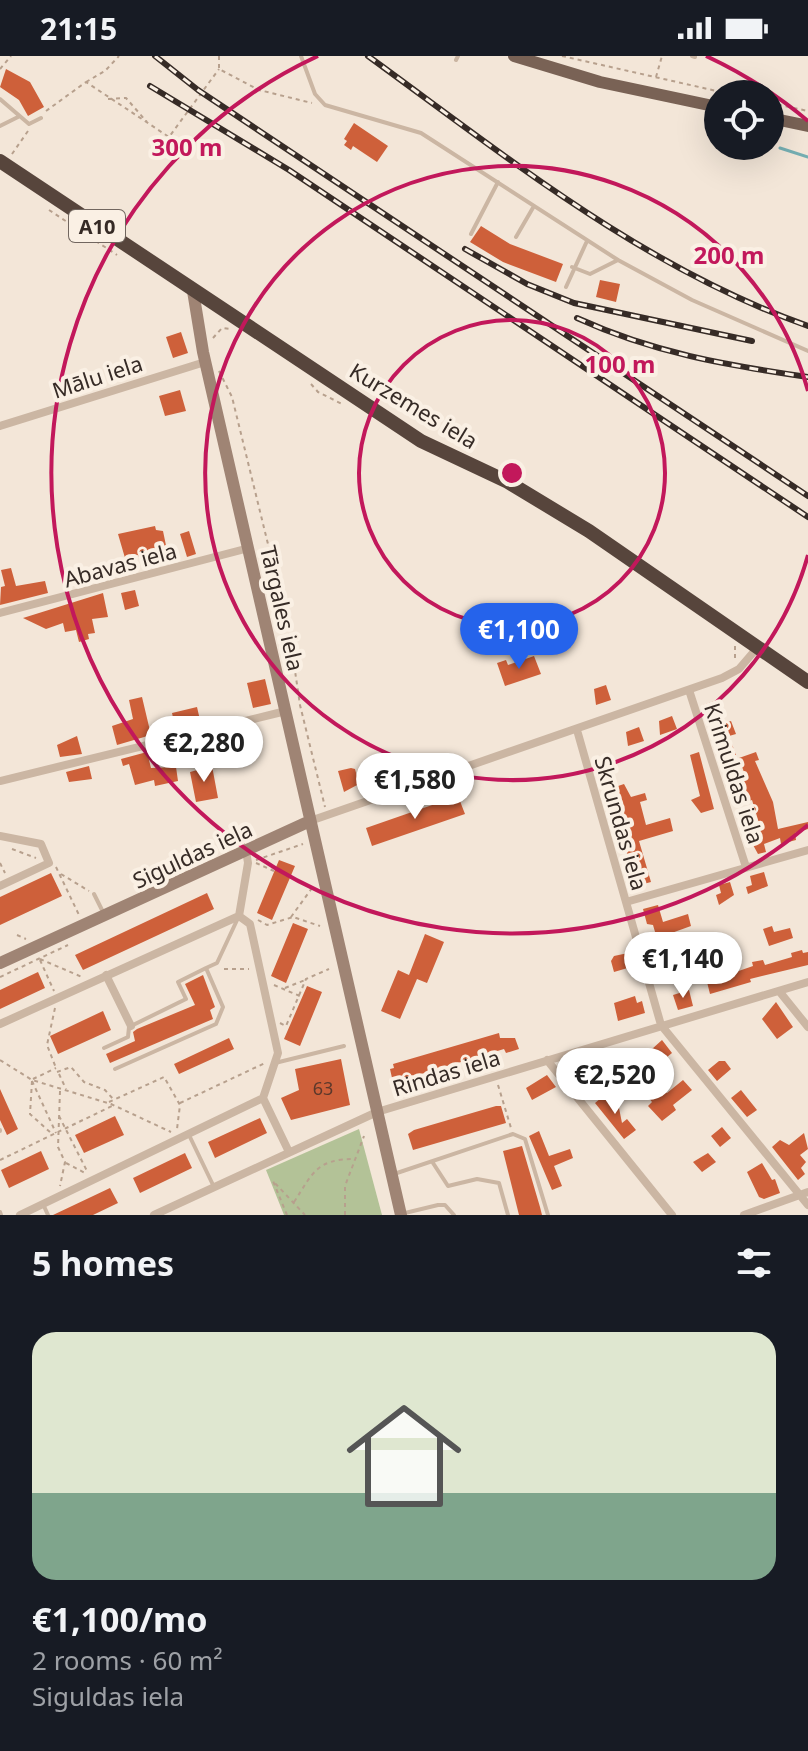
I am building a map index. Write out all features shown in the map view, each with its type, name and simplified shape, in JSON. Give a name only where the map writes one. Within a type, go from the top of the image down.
[{"type":"highway","name":"Kurzemes iela","points":[[6,158],[193,291],[421,441],[508,482],[589,531],[808,682]]},
{"type":"main road","points":[[514,56],[600,82],[704,104]]},
{"type":"main road","points":[[784,121],[808,126]]},
{"type":"street","name":"Tārgales iela","points":[[193,291],[401,1215]]},
{"type":"street","name":"Mālu iela","points":[[0,426],[210,363]]},
{"type":"street","name":"Abavas iela","points":[[0,613],[249,548]]},
{"type":"street","name":"Siguldas iela","points":[[0,963],[252,858],[310,821],[689,690],[739,669],[757,648]]},
{"type":"street","name":"Krimuldas iela","points":[[689,690],[746,867]]},
{"type":"street","points":[[0,781],[286,711]]},
{"type":"street","name":"Skrundas iela","points":[[577,730],[661,1025],[804,1194],[808,1205]]},
{"type":"street","points":[[0,836],[41,844],[49,863],[4,884]]},
{"type":"street","points":[[626,902],[808,850]]},
{"type":"street","points":[[239,916],[248,863],[252,858]]},
{"type":"street","points":[[20,1215],[263,1098],[276,1060],[271,1021],[250,924],[239,916]]},
{"type":"street","points":[[0,1024],[239,916]]},
{"type":"street","points":[[106,975],[131,1026]]},
{"type":"street","name":"Rindas iela","points":[[154,1215],[377,1112],[808,982]]},
{"type":"street","points":[[779,991],[808,1027]]},
{"type":"street","points":[[547,1060],[672,1215]]},
{"type":"street","points":[[263,1098],[289,1152]]},
{"type":"street","points":[[744,1215],[804,1194]]},
{"type":"lane","points":[[301,56],[315,94],[325,105],[421,133],[618,260],[704,306],[808,351]]},
{"type":"lane","points":[[0,99],[29,124],[41,118]]},
{"type":"lane","points":[[0,126],[18,117]]},
{"type":"lane","points":[[471,234],[498,182]]},
{"type":"lane","points":[[516,237],[534,206]]},
{"type":"lane","points":[[566,287],[572,267],[587,241]]},
{"type":"lane","points":[[572,267],[590,274],[618,260]]},
{"type":"lane","points":[[237,829],[252,858]]},
{"type":"lane","points":[[94,894],[105,917]]},
{"type":"lane","points":[[104,1048],[128,1037],[131,1026],[186,999],[178,982],[217,963],[239,916]]},
{"type":"lane","points":[[115,1069],[216,1024],[223,1007],[208,967]]},
{"type":"lane","points":[[276,1060],[344,1046]]},
{"type":"lane","points":[[392,1175],[513,1134],[525,1139],[548,1215]]},
{"type":"lane","points":[[189,1135],[214,1187]]},
{"type":"lane","points":[[433,1163],[448,1186],[477,1179],[499,1183],[508,1215]]},
{"type":"lane","points":[[43,1204],[48,1215]]},
{"type":"lane","points":[[401,1215],[445,1205],[454,1215]]},
{"type":"path","points":[[0,69],[11,56]]},
{"type":"path","points":[[41,118],[49,106],[105,71],[119,56]]},
{"type":"path","points":[[86,82],[169,137],[219,69],[219,56]]},
{"type":"path","points":[[562,56],[704,88]]},
{"type":"path","points":[[656,78],[662,56]]},
{"type":"path","points":[[219,69],[259,90],[325,105]]},
{"type":"path","points":[[108,99],[126,98],[150,125]]},
{"type":"path","points":[[784,106],[808,111]]},
{"type":"path","points":[[6,158],[28,134],[29,124]]},
{"type":"path","points":[[210,363],[232,397],[289,630],[300,705],[327,816]]},
{"type":"path","points":[[252,858],[301,844]]},
{"type":"path","points":[[12,849],[56,865],[84,926]]},
{"type":"path","points":[[252,858],[274,871]]},
{"type":"path","points":[[0,863],[4,884]]},
{"type":"path","points":[[60,873],[94,894]]},
{"type":"path","points":[[255,918],[267,925],[291,917],[312,888]]},
{"type":"path","points":[[291,917],[320,926]]},
{"type":"path","points":[[39,959],[57,998],[47,1045],[66,1089]]},
{"type":"path","points":[[0,977],[39,959],[94,981]]},
{"type":"path","points":[[208,967],[259,967]]},
{"type":"path","points":[[284,989],[329,969]]},
{"type":"path","points":[[271,1021],[286,1026],[306,979]]},
{"type":"path","points":[[262,980],[301,996]]},
{"type":"path","points":[[0,1060],[32,1080],[66,1089],[107,1103],[114,1105],[177,1135],[179,1104],[164,1077],[107,1103]]},
{"type":"path","points":[[179,1104],[276,1060]]},
{"type":"path","points":[[32,1080],[71,1067],[84,1082],[105,1090],[114,1100]]},
{"type":"path","points":[[495,1076],[513,1134]]},
{"type":"path","points":[[32,1080],[56,1133],[65,1162],[90,1176],[59,1115]]},
{"type":"path","points":[[32,1080],[30,1114],[56,1133]]},
{"type":"path","points":[[56,1133],[60,1089]]},
{"type":"path","points":[[0,1160],[114,1105]]},
{"type":"path","points":[[345,1215],[342,1200],[364,1136]]},
{"type":"path","points":[[294,1203],[313,1171],[331,1161],[356,1159]]},
{"type":"path","points":[[57,1197],[65,1162]]},
{"type":"path","points":[[287,1215],[273,1181],[305,1215]]},
{"type":"green space","points":[[359,1129],[382,1215],[284,1215],[266,1170]]},
{"type":"building","points":[[6,69],[30,82],[44,107],[28,116],[19,100],[0,87]]},
{"type":"building","points":[[354,123],[388,146],[377,162],[353,146],[351,150],[344,145],[347,141],[344,139]]},
{"type":"building","points":[[481,226],[510,244],[563,264],[556,282],[503,262],[470,242]]},
{"type":"building","points":[[600,280],[620,284],[616,302],[596,297]]},
{"type":"building","points":[[181,332],[188,353],[173,358],[166,337]]},
{"type":"building","points":[[180,390],[186,411],[165,416],[159,396]]},
{"type":"building","points":[[155,526],[156,530],[163,531],[169,560],[157,563],[156,559],[142,564],[138,555],[125,558],[118,534]]},
{"type":"building","points":[[189,531],[196,554],[187,557],[180,534]]},
{"type":"building","points":[[11,568],[16,586],[45,581],[48,593],[0,605],[1,587],[5,586],[1,570]]},
{"type":"building","points":[[135,590],[139,606],[125,610],[121,593]]},
{"type":"building","points":[[103,593],[108,617],[92,619],[95,633],[88,634],[89,639],[79,642],[76,630],[65,632],[63,623],[46,629],[23,618]]},
{"type":"building","points":[[534,656],[541,674],[505,686],[497,663],[506,660],[508,665]]},
{"type":"building","points":[[265,679],[271,704],[253,708],[247,683]]},
{"type":"building","points":[[606,685],[611,700],[596,705],[594,689]]},
{"type":"building","points":[[142,697],[151,735],[117,745],[112,726],[133,719],[129,700]]},
{"type":"building","points":[[717,700],[725,723],[731,721],[736,734],[729,736],[736,755],[724,760],[703,705]]},
{"type":"building","points":[[197,707],[200,720],[175,727],[172,713]]},
{"type":"building","points":[[672,716],[677,729],[660,735],[659,721]]},
{"type":"building","points":[[639,727],[644,741],[628,746],[626,732]]},
{"type":"building","points":[[77,736],[82,754],[60,757],[57,745]]},
{"type":"building","points":[[147,752],[151,768],[176,767],[178,781],[155,786],[154,780],[135,785],[129,764],[123,766],[121,759]]},
{"type":"building","points":[[699,752],[714,809],[701,813],[691,800],[700,796],[690,755]]},
{"type":"building","points":[[756,752],[759,760],[755,761],[773,802],[778,829],[808,822],[808,829],[795,833],[796,840],[781,844],[780,838],[764,844],[766,852],[758,854],[747,834],[759,823],[752,800],[741,804],[740,800],[736,801],[730,785],[732,779],[745,775],[739,758]]},
{"type":"building","points":[[89,766],[92,779],[69,782],[66,772]]},
{"type":"building","points":[[212,766],[218,798],[196,802],[190,772]]},
{"type":"building","points":[[355,769],[359,784],[344,792],[338,771]]},
{"type":"building","points":[[624,784],[631,797],[645,793],[647,800],[640,802],[646,825],[670,818],[673,831],[639,841],[651,882],[636,886],[617,818],[622,816],[609,789]]},
{"type":"building","points":[[458,796],[465,814],[372,846],[366,828]]},
{"type":"building","points":[[279,860],[295,866],[272,920],[257,913]]},
{"type":"building","points":[[764,872],[768,886],[748,894],[746,887],[752,885],[750,876]]},
{"type":"building","points":[[51,873],[62,896],[0,925],[0,897]]},
{"type":"building","points":[[730,882],[734,895],[719,905],[716,895],[721,893],[719,885]]},
{"type":"building","points":[[207,893],[214,909],[83,970],[75,955]]},
{"type":"building","points":[[658,905],[663,922],[688,914],[691,926],[666,935],[672,954],[684,950],[686,955],[727,945],[730,954],[697,965],[702,980],[694,983],[688,965],[676,969],[674,963],[659,965],[654,950],[660,949],[653,925],[647,924],[643,909]]},
{"type":"building","points":[[293,923],[308,929],[286,983],[271,976]]},
{"type":"building","points":[[772,926],[774,932],[790,928],[793,938],[769,946],[763,929]]},
{"type":"building","points":[[425,934],[444,942],[427,983],[417,979],[400,1019],[381,1011],[398,970],[409,975]]},
{"type":"building","points":[[802,950],[803,953],[808,952],[808,965],[750,979],[751,982],[710,994],[707,982],[753,966],[752,962],[763,960],[765,965],[792,957],[791,953]]},
{"type":"building","points":[[628,953],[631,967],[614,972],[611,961],[614,956]]},
{"type":"building","points":[[38,972],[45,988],[0,1009],[0,990]]},
{"type":"building","points":[[203,975],[215,1007],[210,1010],[213,1019],[110,1063],[106,1054],[135,1041],[133,1032],[137,1029],[195,1005],[185,984]]},
{"type":"building","points":[[307,986],[322,992],[300,1046],[284,1039]]},
{"type":"building","points":[[689,990],[693,1006],[678,1010],[673,995]]},
{"type":"building","points":[[635,996],[637,1003],[642,1001],[645,1013],[618,1021],[614,1003]]},
{"type":"building","points":[[776,1002],[793,1027],[777,1039],[762,1019]]},
{"type":"building","points":[[103,1011],[111,1030],[58,1054],[50,1036]]},
{"type":"building","points":[[499,1033],[500,1038],[515,1038],[519,1049],[506,1053],[504,1049],[398,1081],[392,1078],[390,1069],[394,1068],[393,1064]]},
{"type":"building","points":[[229,1038],[234,1049],[179,1074],[174,1064]]},
{"type":"building","points":[[662,1040],[672,1053],[651,1070],[642,1058]]},
{"type":"building","points":[[341,1059],[350,1105],[291,1120],[281,1098],[299,1090],[295,1069]]},
{"type":"building","points":[[719,1061],[725,1061],[731,1069],[717,1081],[708,1070]]},
{"type":"building","points":[[547,1075],[556,1087],[532,1100],[526,1088]]},
{"type":"building","points":[[683,1080],[692,1090],[673,1105],[676,1110],[662,1121],[648,1106],[652,1102],[646,1094],[661,1085],[667,1093]]},
{"type":"building","points":[[0,1089],[18,1129],[7,1135],[0,1120]]},
{"type":"building","points":[[741,1090],[757,1110],[747,1117],[731,1098]]},
{"type":"building","points":[[607,1093],[619,1108],[622,1123],[627,1119],[636,1130],[624,1139],[595,1103]]},
{"type":"building","points":[[501,1106],[506,1123],[413,1150],[408,1134],[414,1130]]},
{"type":"building","points":[[115,1116],[124,1135],[84,1153],[75,1135]]},
{"type":"building","points":[[260,1118],[267,1133],[215,1158],[208,1142]]},
{"type":"building","points":[[722,1127],[731,1138],[720,1147],[711,1136]]},
{"type":"building","points":[[539,1131],[549,1156],[570,1149],[573,1158],[554,1166],[562,1186],[552,1190],[529,1136]]},
{"type":"building","points":[[804,1133],[808,1149],[800,1155],[806,1162],[801,1168],[805,1174],[798,1180],[772,1147],[780,1140],[789,1145]]},
{"type":"building","points":[[522,1146],[542,1215],[519,1215],[503,1151]]},
{"type":"building","points":[[41,1151],[49,1169],[9,1188],[1,1170]]},
{"type":"building","points":[[185,1153],[192,1168],[140,1193],[133,1178]]},
{"type":"building","points":[[708,1153],[716,1162],[702,1172],[693,1162]]},
{"type":"building","points":[[762,1163],[772,1180],[775,1179],[780,1193],[764,1199],[759,1197],[747,1172]]},
{"type":"building","points":[[110,1188],[118,1203],[93,1215],[53,1215]]},
{"type":"waterway","points":[[784,149],[808,157]]},
{"type":"railway","points":[[155,56],[198,90],[808,496]]},
{"type":"railway","points":[[368,56],[525,171],[633,242],[748,302],[808,326]]},
{"type":"railway","points":[[150,86],[289,170],[808,517]]},
{"type":"railway","points":[[465,249],[527,284],[574,303],[752,341]]},
{"type":"railway","points":[[577,318],[662,349],[748,368],[808,377]]}]
